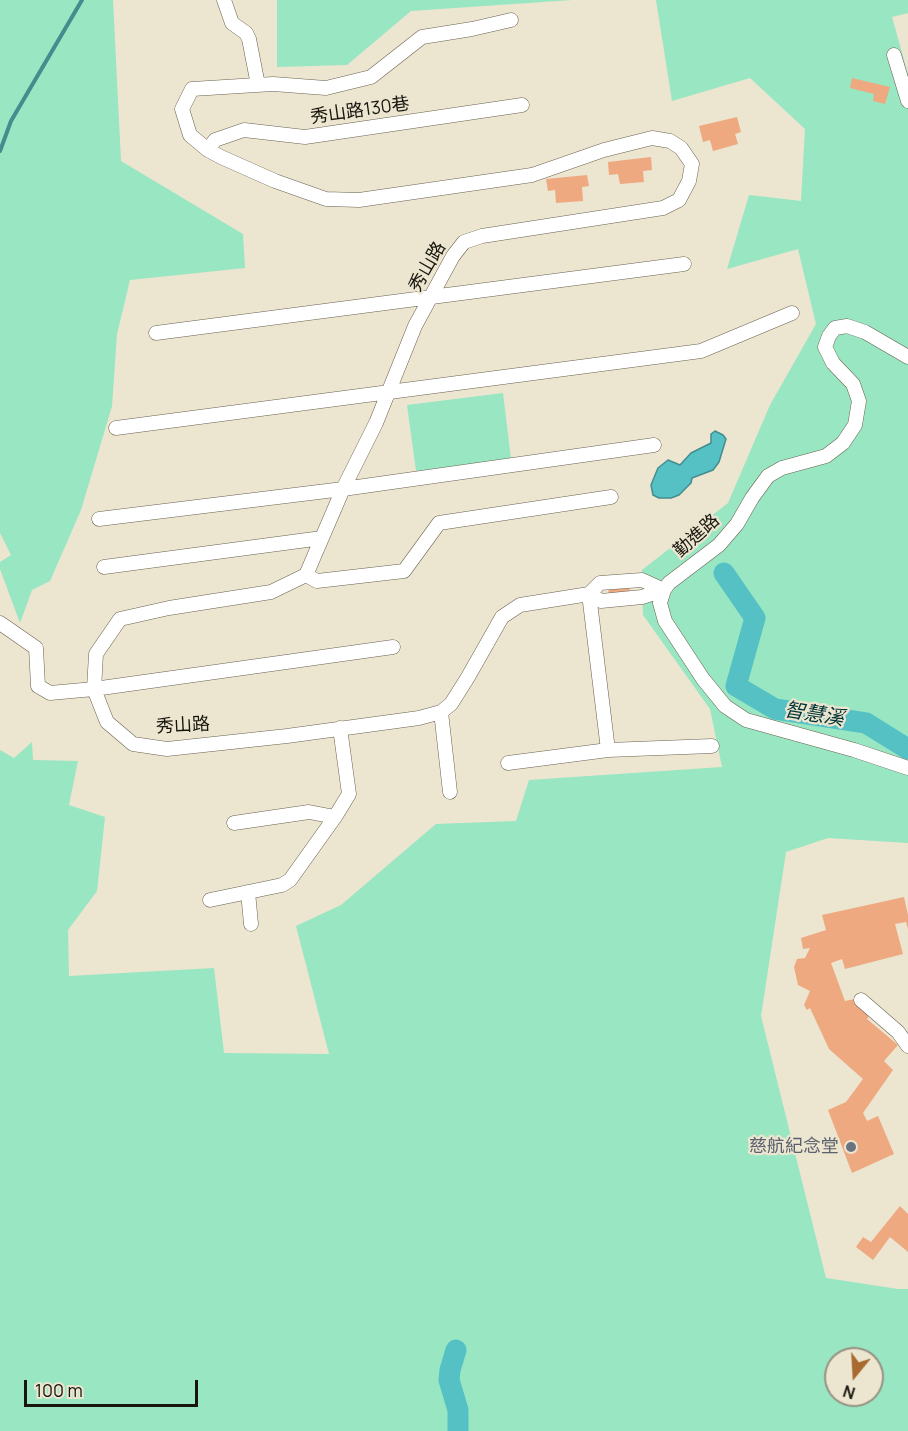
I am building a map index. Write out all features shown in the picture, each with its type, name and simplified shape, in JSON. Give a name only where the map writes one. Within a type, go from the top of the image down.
[{"type":"street","points":[[224,0],[232,23],[246,33],[249,39],[258,85]]},
{"type":"street","name":"秀山路","points":[[441,712],[419,718],[167,749],[133,744],[106,722],[94,689],[96,654],[120,619],[169,608],[271,592],[306,575],[343,489],[390,391],[415,326],[453,256],[464,242],[482,236],[663,208],[679,200],[689,181],[693,164],[675,144],[652,138],[604,150],[532,175],[359,200],[326,199],[275,181],[208,150],[190,135],[182,110],[192,89],[273,84],[326,88],[371,77],[422,37],[511,20]]},
{"type":"street","points":[[894,55],[908,101]]},
{"type":"street","name":"秀山路130巷","points":[[208,150],[215,140],[244,130],[305,137],[522,105]]},
{"type":"street","points":[[156,333],[684,264]]},
{"type":"street","points":[[116,428],[701,351],[792,313]]},
{"type":"street","name":"勤進路","points":[[664,590],[669,583],[719,545],[737,524],[768,476],[782,468],[826,456],[843,443],[855,425],[859,401],[853,384],[833,363],[825,347],[835,327],[847,326],[865,332],[908,357]]},
{"type":"street","points":[[99,519],[343,489],[654,445]]},
{"type":"street","points":[[306,575],[317,580],[404,571],[439,523],[611,497]]},
{"type":"street","points":[[104,567],[322,538]]},
{"type":"street","points":[[450,792],[441,712],[451,705],[502,617],[520,605],[589,594],[600,583],[642,580],[664,590],[660,603],[665,621],[703,680],[725,706],[746,720],[854,750],[908,768]]},
{"type":"street","points":[[589,594],[608,750]]},
{"type":"street","points":[[0,623],[36,648],[38,686],[50,693],[94,689],[393,647]]},
{"type":"street","points":[[210,900],[282,885],[290,880],[349,794],[340,728]]},
{"type":"street","points":[[508,763],[608,750],[712,746]]},
{"type":"street","points":[[234,823],[309,812],[335,817]]},
{"type":"street","points":[[248,892],[251,924]]},
{"type":"street","points":[[861,1000],[898,1032],[908,1046]]},
{"type":"green space","points":[[0,0],[113,0],[121,161],[243,234],[245,268],[130,280],[117,334],[112,406],[81,510],[50,581],[32,590],[20,623],[0,569],[0,562],[11,555],[0,533]]},
{"type":"green space","points":[[277,0],[572,0],[411,11],[347,65],[277,67]]},
{"type":"green space","points":[[656,0],[908,0],[908,13],[892,17],[908,74],[908,843],[828,838],[786,852],[761,1016],[826,1278],[908,1289],[908,1431],[0,1431],[0,750],[14,758],[32,742],[33,760],[78,761],[69,805],[105,817],[97,891],[68,930],[69,976],[214,968],[224,1053],[329,1054],[296,926],[341,905],[436,824],[516,821],[529,780],[722,767],[710,709],[643,615],[642,570],[728,503],[770,405],[816,324],[798,249],[727,269],[749,195],[801,201],[805,129],[750,78],[672,101]]},
{"type":"green space","points":[[503,393],[511,459],[416,471],[407,405]]},
{"type":"water","points":[[715,431],[726,439],[719,462],[713,470],[692,478],[691,483],[679,495],[659,498],[653,495],[651,485],[658,468],[668,460],[680,465],[691,453],[711,443],[711,434]]},
{"type":"building","points":[[852,78],[890,87],[885,104],[873,101],[874,94],[850,88]]},
{"type":"building","points":[[737,117],[741,132],[735,134],[738,144],[713,151],[710,140],[703,142],[699,126]]},
{"type":"building","points":[[651,157],[652,170],[643,171],[644,182],[620,184],[618,174],[609,175],[608,162]]},
{"type":"building","points":[[587,175],[589,186],[582,187],[583,201],[556,203],[555,190],[548,191],[546,179]]},
{"type":"building","points":[[629,585],[630,594],[609,596],[608,587]]},
{"type":"building","points":[[904,897],[908,929],[906,922],[895,924],[903,954],[845,969],[842,959],[831,963],[845,1001],[855,999],[871,1013],[867,1019],[898,1045],[884,1061],[893,1070],[863,1113],[867,1121],[878,1116],[894,1154],[852,1173],[828,1110],[846,1102],[863,1079],[829,1049],[810,1008],[807,1010],[804,1005],[810,991],[798,985],[794,967],[797,959],[805,958],[810,948],[803,949],[801,938],[826,930],[822,915]]},
{"type":"building","points":[[900,1206],[908,1214],[908,1252],[890,1237],[873,1260],[856,1247],[863,1237],[871,1242]]},
{"type":"waterway","points":[[0,151],[11,121],[82,0]]},
{"type":"waterway","name":"智慧溪","points":[[724,573],[755,618],[736,686],[775,709],[866,723],[908,749]]},
{"type":"waterway","points":[[456,1350],[449,1380],[458,1410],[458,1431]]},
{"type":"place","name":"慈航紀念堂","points":[[851,1147]]}]
